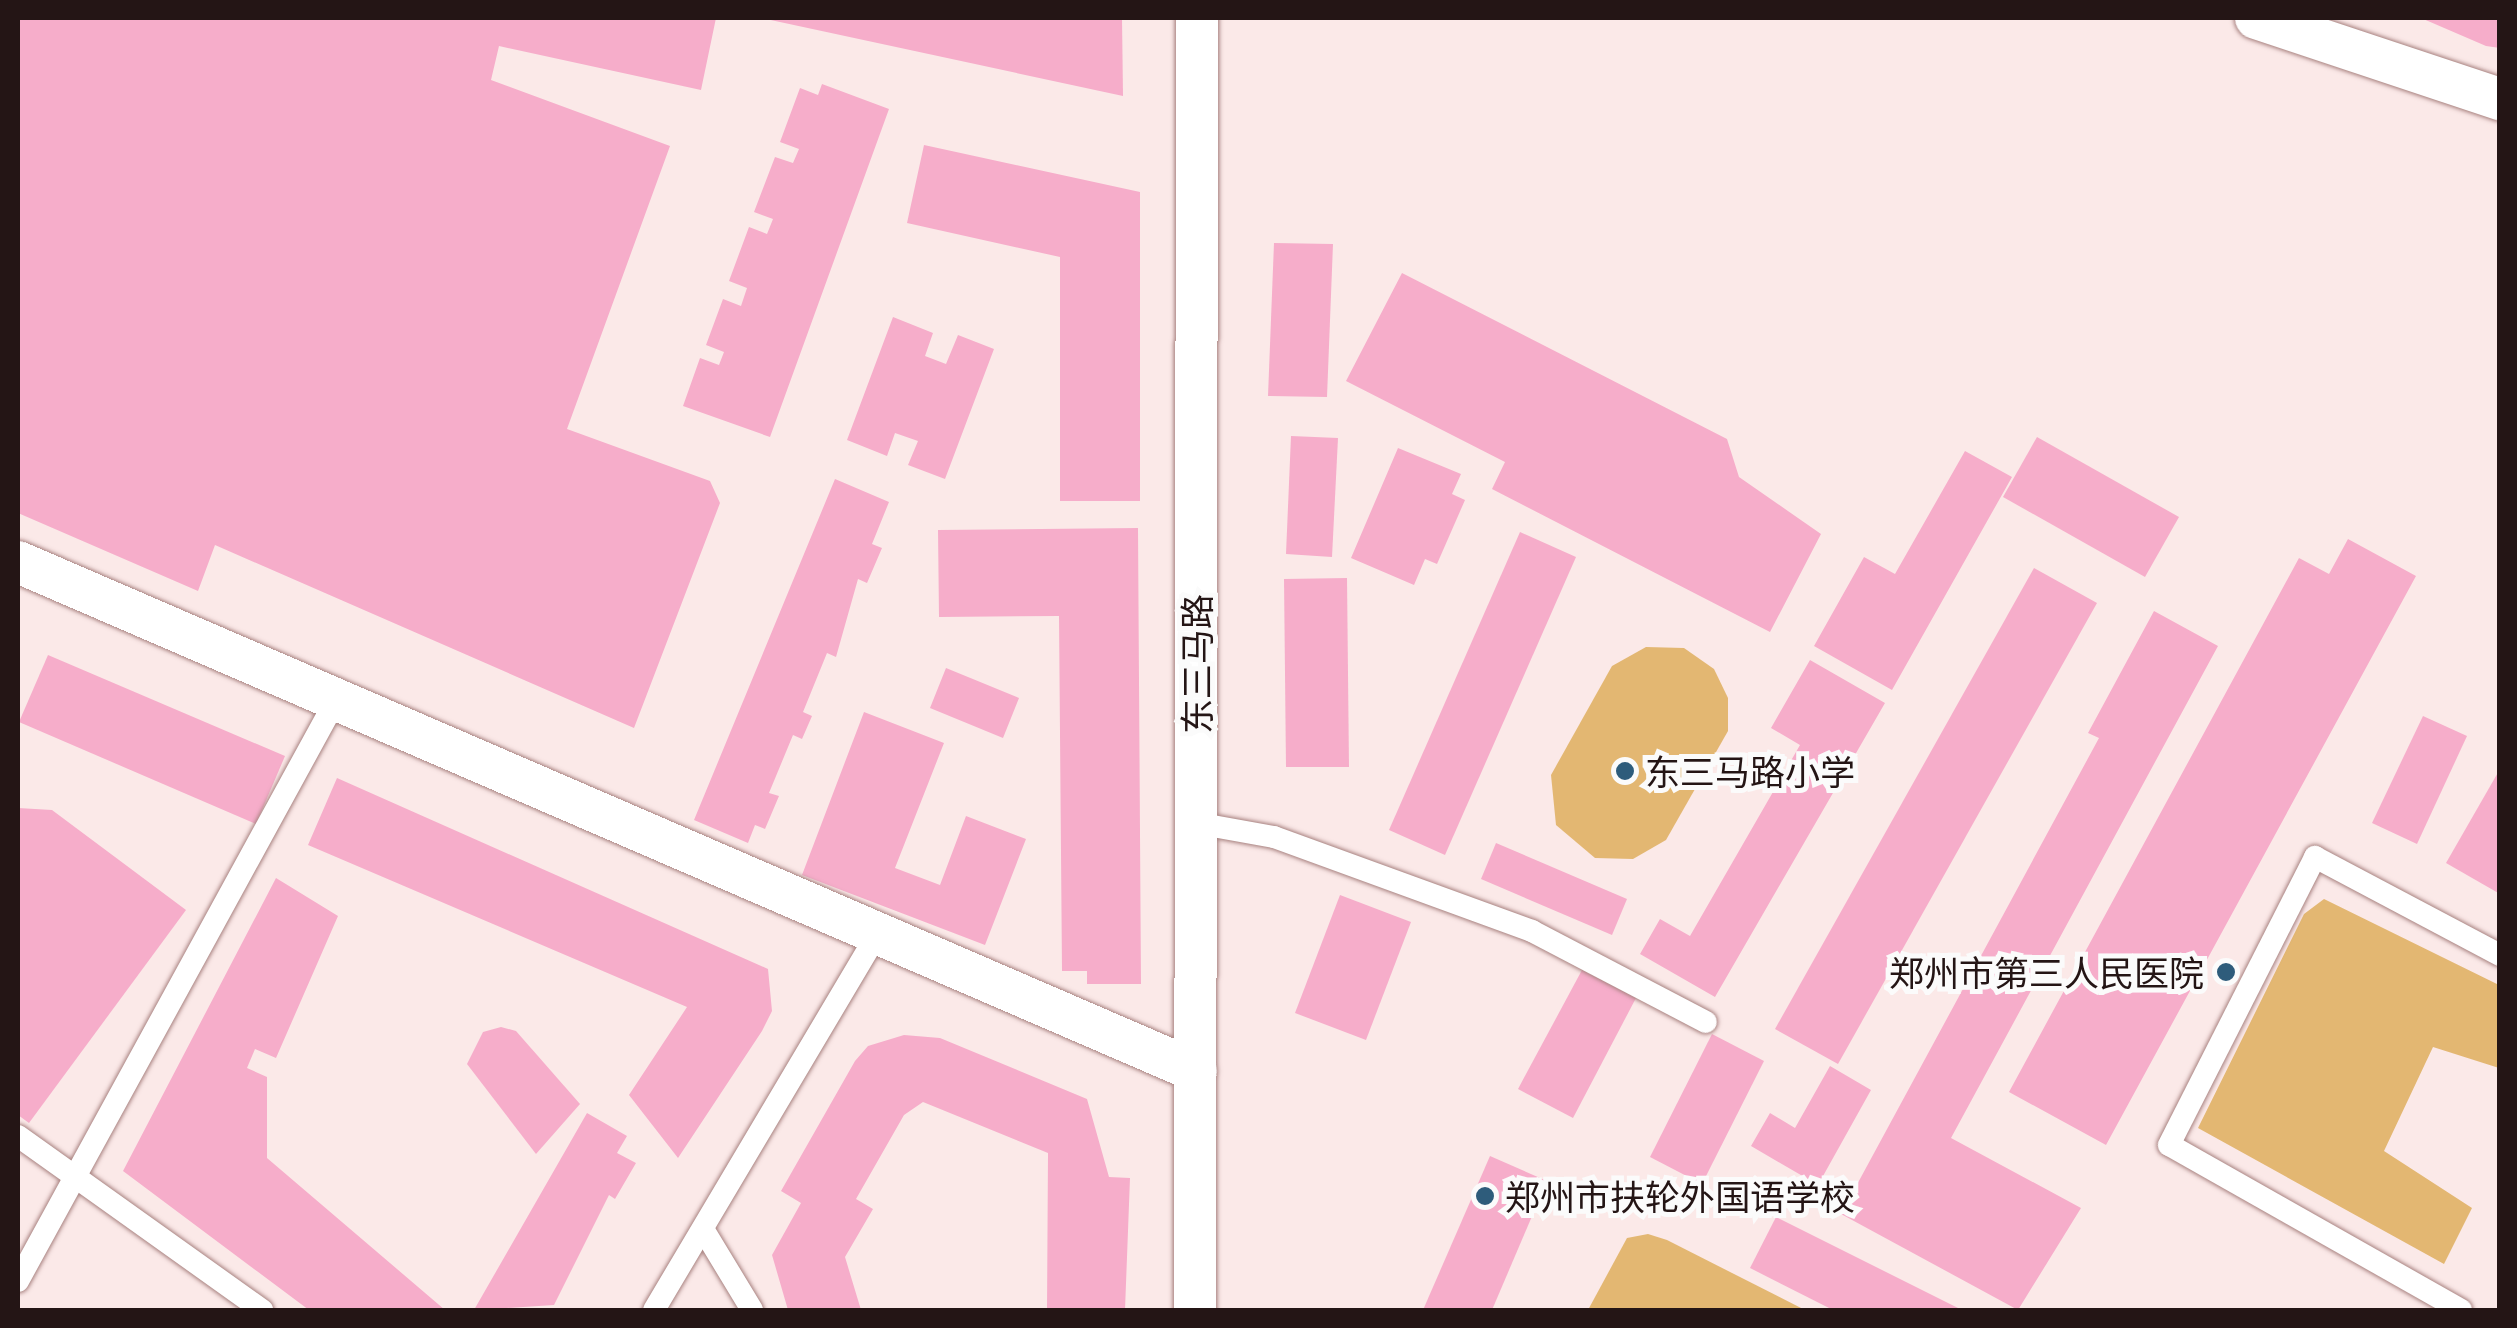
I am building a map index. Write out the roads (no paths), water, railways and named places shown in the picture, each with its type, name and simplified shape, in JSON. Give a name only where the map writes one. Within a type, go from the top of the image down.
[{"type":"street","name":"东三马路","points":[[1195,1310],[1197,18]]},
{"type":"street","points":[[2256,18],[2500,99]]},
{"type":"street","points":[[18,562],[1196,1071]]},
{"type":"lane","points":[[18,1281],[336,700]]},
{"type":"lane","points":[[1196,824],[1274,837],[1532,931],[1706,1022]]},
{"type":"lane","points":[[2460,1310],[2169,1144],[2315,857],[2500,955]]},
{"type":"lane","points":[[654,1310],[876,934]]},
{"type":"lane","points":[[18,1136],[262,1310]]},
{"type":"lane","points":[[702,1229],[752,1310]]},
{"type":"place","name":"东三马路小学","points":[[1625,771]]},
{"type":"place","name":"郑州市第三人民医院","points":[[2226,972]]},
{"type":"place","name":"郑州市扶轮外国语学校","points":[[1485,1196]]}]
